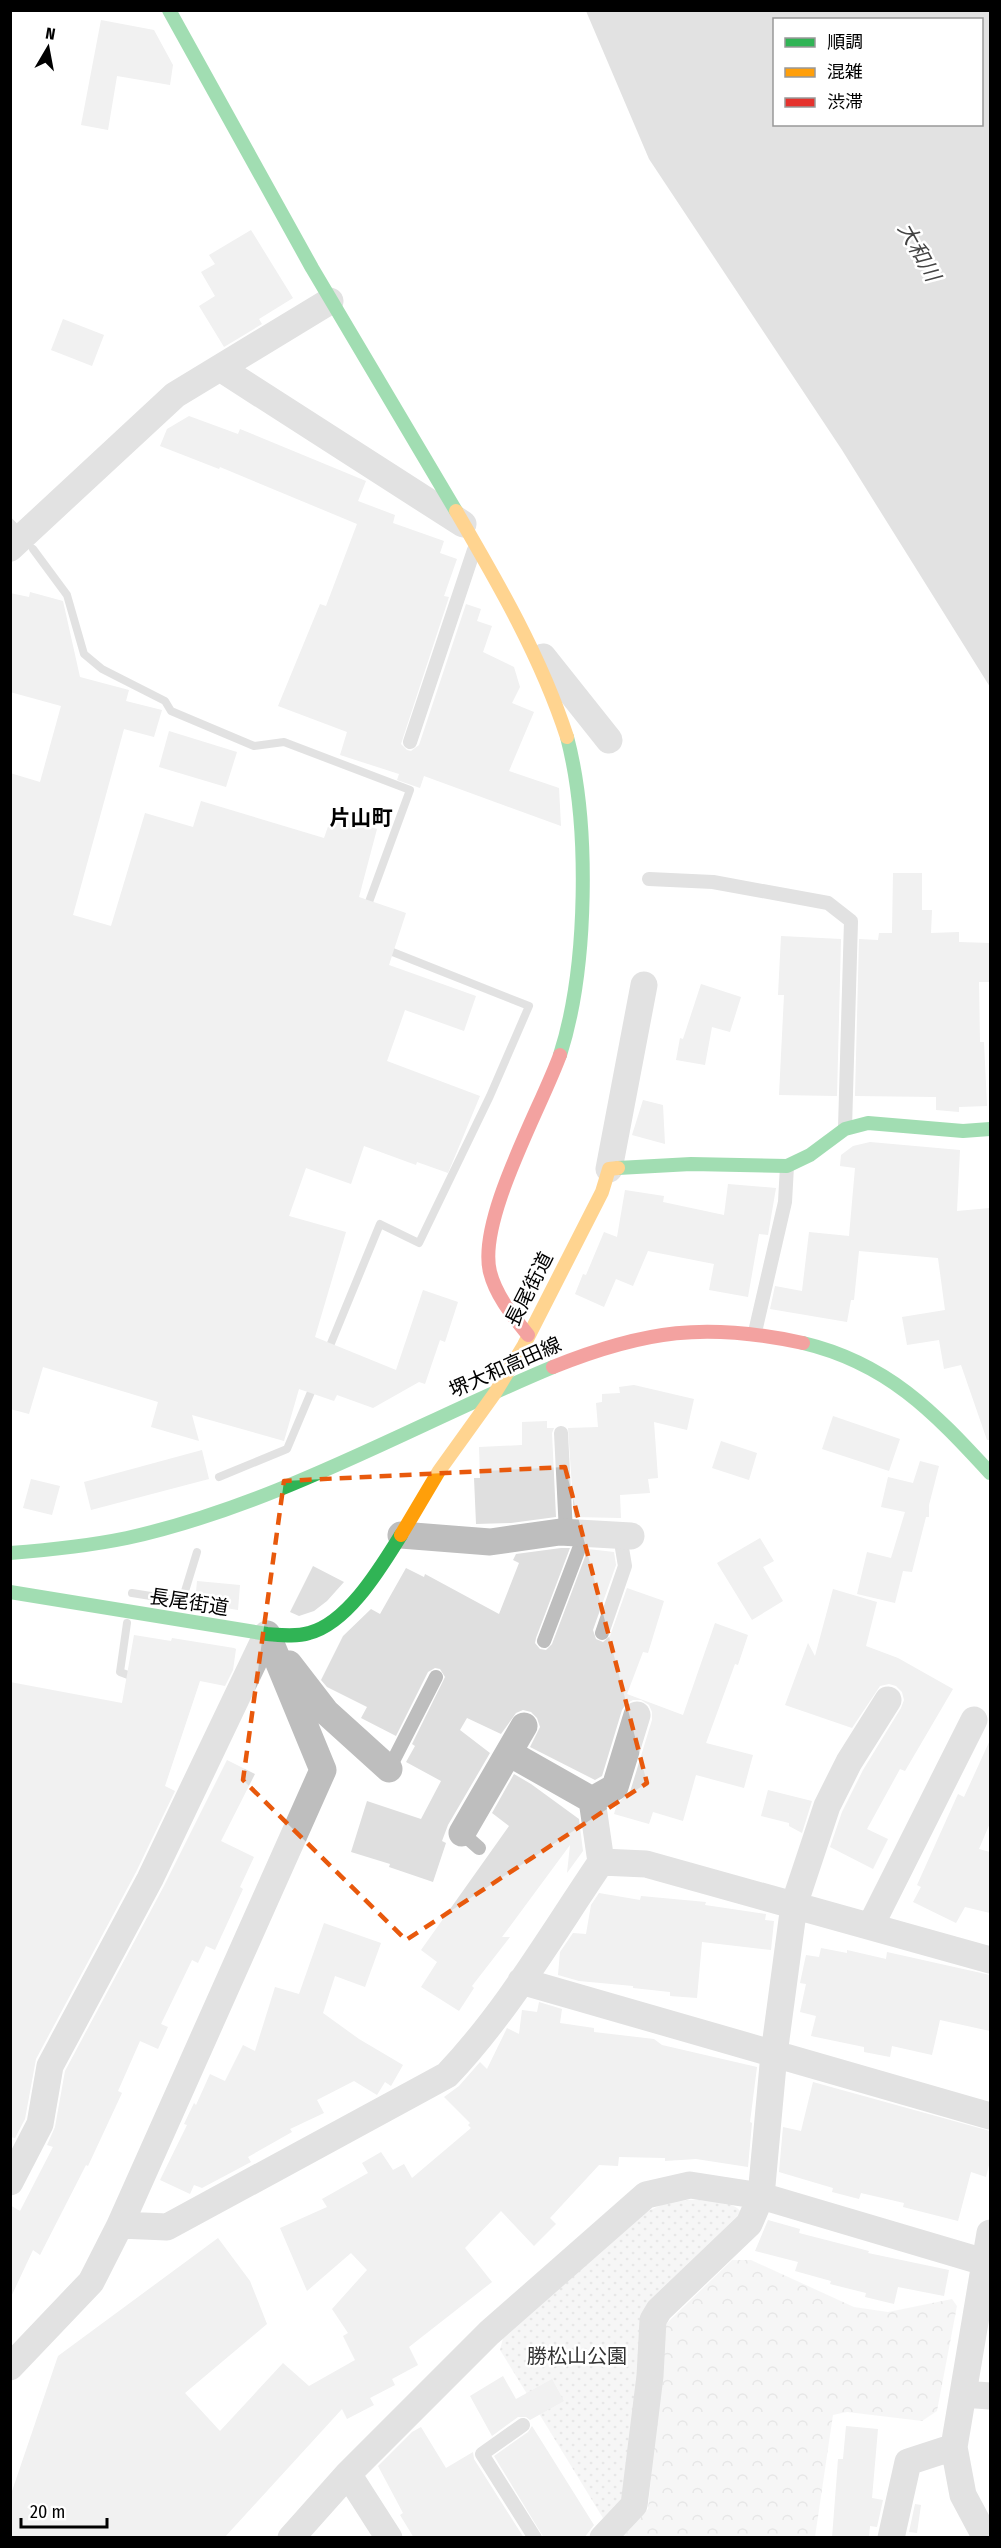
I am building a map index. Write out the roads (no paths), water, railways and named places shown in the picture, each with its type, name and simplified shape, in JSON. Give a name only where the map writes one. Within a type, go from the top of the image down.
[{"type":"street","points":[[169,10],[330,301],[471,535],[520,628],[560,714],[578,784],[582,893],[576,982],[567,1030],[553,1077],[509,1179],[491,1228],[488,1263],[498,1295],[528,1335]]},
{"type":"street","points":[[10,548],[175,395],[330,301]]},
{"type":"street","points":[[220,368],[471,535]]},
{"type":"street","points":[[520,628],[609,740]]},
{"type":"street","points":[[644,986],[609,1169],[691,1164],[787,1166],[810,1155],[845,1128],[868,1123],[963,1131],[990,1129]]},
{"type":"street","name":"長尾街道","points":[[10,1592],[267,1634],[302,1636],[325,1627],[351,1603],[400,1535],[461,1437],[495,1392],[528,1335],[602,1192],[609,1169]]},
{"type":"street","name":"堺大和高田線","points":[[10,1553],[92,1544],[158,1530],[228,1508],[312,1475],[564,1361],[623,1341],[684,1330],[745,1330],[845,1354],[900,1385],[953,1432],[990,1473]]},
{"type":"street","points":[[400,1535],[490,1542],[575,1533],[626,1536]]},
{"type":"street","points":[[267,1634],[326,1712],[389,1769]]},
{"type":"street","points":[[10,2182],[40,2124],[50,2066],[150,1879],[267,1634]]},
{"type":"street","points":[[10,2367],[92,2282],[120,2225],[323,1770],[267,1634]]},
{"type":"street","points":[[603,2538],[634,2505],[650,2376],[653,2320],[659,2310],[748,2224],[761,2196],[774,2054],[794,1905],[827,1806],[849,1762],[888,1700]]},
{"type":"street","points":[[592,1800],[615,1787],[637,1715]]},
{"type":"street","points":[[871,1925],[974,1720]]},
{"type":"street","points":[[470,1841],[508,1753],[524,1726]]},
{"type":"street","points":[[508,1753],[592,1800]]},
{"type":"street","points":[[120,2225],[167,2227],[447,2075],[468,2054],[601,1862],[592,1800]]},
{"type":"street","points":[[601,1862],[646,1864],[990,1960]]},
{"type":"street","points":[[520,1981],[990,2116]]},
{"type":"street","points":[[291,2538],[348,2474],[489,2333],[646,2195],[690,2185],[761,2196],[987,2262]]},
{"type":"street","points":[[986,2538],[963,2494],[954,2447],[987,2262],[990,2233]]},
{"type":"street","points":[[963,2394],[990,2396]]},
{"type":"street","points":[[891,2538],[908,2462],[954,2447]]},
{"type":"street","points":[[348,2474],[389,2538]]},
{"type":"lane","points":[[410,742],[471,535]]},
{"type":"lane","points":[[649,879],[713,882],[828,903],[851,921],[845,1128]]},
{"type":"lane","points":[[755,1332],[785,1202],[787,1166]]},
{"type":"lane","points":[[544,1641],[575,1533],[561,1433]]},
{"type":"lane","points":[[602,1633],[625,1566],[626,1536]]},
{"type":"lane","points":[[389,1769],[436,1677]]},
{"type":"lane","points":[[523,2425],[482,2454],[536,2538]]},
{"type":"water","name":"大和川","points":[[586,11],[990,11],[990,687],[842,450],[649,159]]},
{"type":"waterway","points":[[10,522],[17,529]]},
{"type":"waterway","points":[[33,549],[67,595],[84,654],[102,669],[165,701],[171,711],[254,746],[284,742],[410,790],[366,910]]},
{"type":"waterway","points":[[327,1353],[380,1224],[419,1243],[490,1096],[529,1006],[385,949]]},
{"type":"waterway","points":[[219,1477],[287,1449],[314,1385]]},
{"type":"waterway","points":[[132,1593],[182,1601],[197,1552]]},
{"type":"waterway","points":[[127,1623],[120,1672],[136,1678]]},
{"type":"district","name":"片山町","points":[[361,818]]},
{"type":"park label","name":"勝松山公園","points":[[577,2356]]}]
